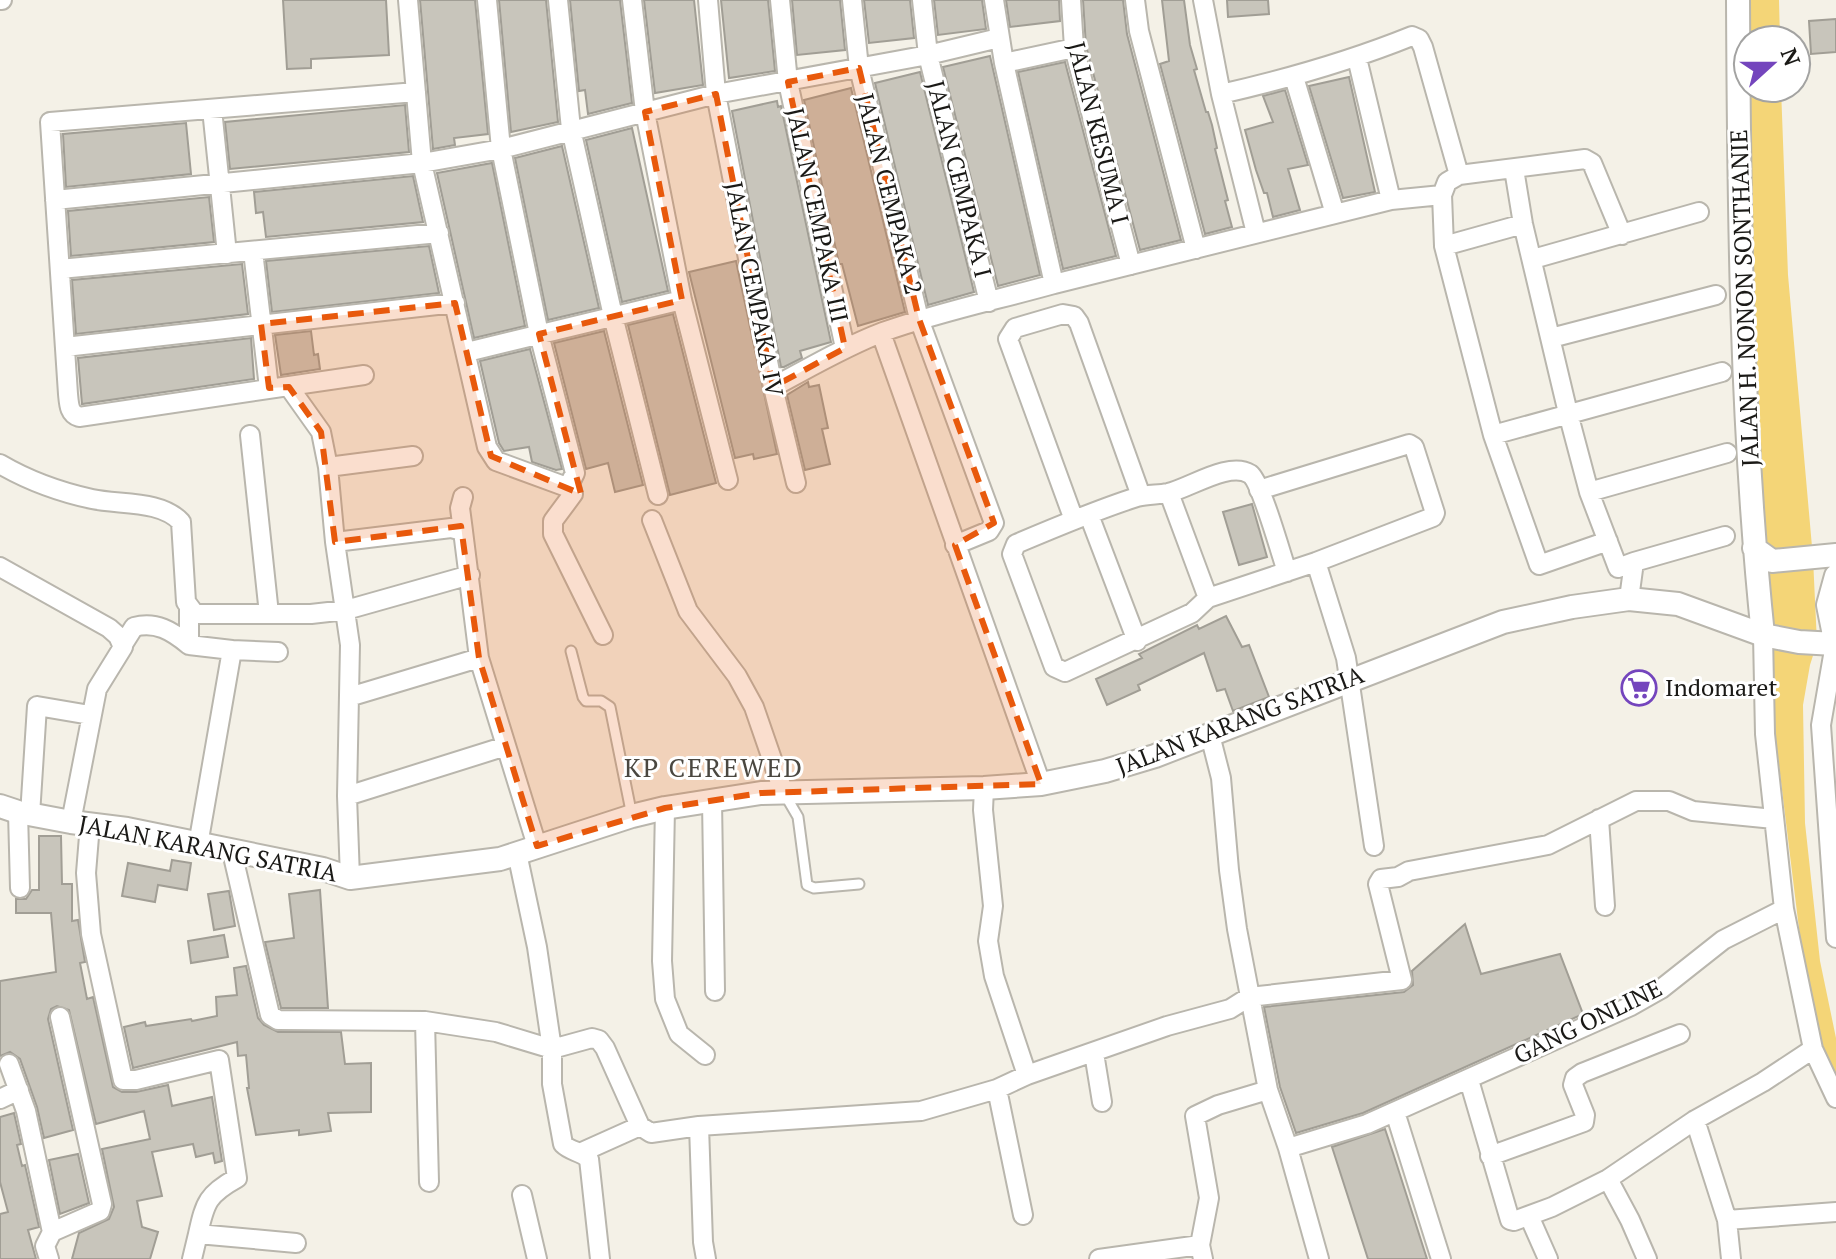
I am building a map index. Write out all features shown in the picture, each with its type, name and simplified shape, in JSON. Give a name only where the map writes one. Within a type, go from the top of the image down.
[{"type":"street","points":[[408,0],[422,163],[487,447],[496,461],[558,486],[570,483]]},
{"type":"street","points":[[487,0],[501,149],[539,334],[575,473],[570,483],[573,494],[553,521],[553,534],[603,635]]},
{"type":"street","points":[[558,0],[571,129],[658,495]]},
{"type":"street","points":[[632,0],[645,112],[682,300],[728,480]]},
{"type":"street","name":"JALAN CEMPAKA IV","points":[[708,0],[716,94],[773,387],[796,483]]},
{"type":"street","name":"JALAN CEMPAKA III","points":[[780,0],[788,82],[845,348]]},
{"type":"street","name":"JALAN CEMPAKA 2","points":[[852,0],[859,68],[919,319],[994,523],[989,531],[955,545]]},
{"type":"street","name":"JALAN CEMPAKA I","points":[[922,0],[928,55],[989,302]]},
{"type":"street","points":[[994,0],[1004,63],[1054,284]]},
{"type":"street","name":"JALAN KESUMA I","points":[[1071,0],[1074,48],[1131,265]]},
{"type":"street","points":[[1135,0],[1139,31],[1196,249]]},
{"type":"street","points":[[1203,0],[1221,94],[1256,233]]},
{"type":"street","name":"JALAN H. NONON SONTHANIE","points":[[1738,0],[1741,244],[1763,554],[1763,635]]},
{"type":"street","points":[[1221,94],[1357,58],[1412,36],[1419,39],[1459,175]]},
{"type":"street","points":[[55,200],[422,163],[501,149],[716,94],[928,55],[999,38]]},
{"type":"street","points":[[1004,63],[1074,48]]},
{"type":"street","points":[[1357,58],[1391,200]]},
{"type":"street","points":[[1294,77],[1335,214]]},
{"type":"street","points":[[364,375],[79,417],[70,410],[50,122],[416,92]]},
{"type":"street","points":[[212,109],[227,254]]},
{"type":"street","points":[[1608,541],[1539,565],[1493,435],[1444,246],[1442,195],[1447,182],[1459,175],[1588,160],[1622,235]]},
{"type":"street","points":[[1514,169],[1523,224],[1568,413],[1589,492],[1618,568],[1725,536]]},
{"type":"street","points":[[773,387],[845,348],[919,319],[1391,200],[1442,195]]},
{"type":"street","points":[[1533,259],[1699,212]]},
{"type":"street","points":[[1444,246],[1523,224]]},
{"type":"street","points":[[60,269],[439,233]]},
{"type":"street","points":[[253,251],[269,388]]},
{"type":"street","points":[[1551,338],[1716,295]]},
{"type":"street","points":[[467,352],[682,300]]},
{"type":"street","points":[[65,347],[455,303]]},
{"type":"street","points":[[1137,641],[1008,339],[1015,328],[1063,314],[1074,316],[1141,496]]},
{"type":"street","points":[[881,333],[1041,784]]},
{"type":"street","points":[[1493,435],[1722,372]]},
{"type":"street","points":[[289,387],[321,432],[346,610],[350,645],[347,796],[350,878]]},
{"type":"street","points":[[250,435],[269,614]]},
{"type":"street","points":[[1259,490],[1404,443],[1414,447],[1435,508],[1433,517],[1316,562],[1287,572],[1208,598],[1192,613],[1065,672],[1054,667],[1012,554],[1016,544],[1082,517],[1141,496],[1169,493],[1226,471],[1241,470],[1253,476],[1287,572]]},
{"type":"street","points":[[1589,492],[1727,453]]},
{"type":"street","points":[[328,467],[413,456]]},
{"type":"street","points":[[0,464],[59,490],[173,514],[181,522],[189,645]]},
{"type":"street","points":[[1169,493],[1208,598]]},
{"type":"street","points":[[463,497],[460,508],[479,658],[506,746],[527,850],[552,1049],[552,1084],[563,1144],[569,1150],[582,1152],[640,1126]]},
{"type":"street","points":[[652,520],[688,611],[737,676],[754,707],[783,791]]},
{"type":"street","points":[[335,542],[451,528],[463,531]]},
{"type":"street","points":[[1763,554],[1813,558],[1836,555]]},
{"type":"street","points":[[1316,562],[1346,658],[1374,846]]},
{"type":"street","points":[[1629,599],[1634,562]]},
{"type":"street","points":[[0,567],[109,628],[118,636],[122,646]]},
{"type":"street","points":[[189,609],[195,614],[346,610],[470,575]]},
{"type":"street","points":[[1836,576],[1828,605],[1835,644],[1821,725],[1836,938]]},
{"type":"street","name":"JALAN KARANG SATRIA","points":[[16,811],[323,869],[350,878],[500,859],[632,816],[712,801],[783,791],[984,788],[1041,784],[1105,771],[1210,735],[1503,622],[1545,611],[1629,599],[1678,604],[1763,635],[1799,642],[1835,644]]},
{"type":"street","points":[[192,1259],[205,1204],[217,1189],[237,1178],[219,1060],[136,1080],[123,1080],[91,934],[79,787],[97,689],[134,627],[146,624],[173,632],[189,645],[278,652]]},
{"type":"street","points":[[1763,635],[1765,734],[1784,909],[1813,1049],[1836,1098]]},
{"type":"street","points":[[198,845],[232,650]]},
{"type":"street","points":[[349,697],[479,658]]},
{"type":"street","points":[[20,888],[16,811],[37,706],[90,715]]},
{"type":"street","points":[[1210,735],[1221,778],[1229,870],[1249,997],[1268,1090],[1319,1259]]},
{"type":"street","points":[[347,796],[506,746]]},
{"type":"street","points":[[984,788],[983,810],[993,906],[988,941],[994,976],[1027,1075]]},
{"type":"street","points":[[232,852],[270,1015],[278,1020],[425,1021],[496,1032],[552,1049],[592,1038],[599,1040],[640,1126],[651,1133],[699,1126],[921,1111],[997,1089],[1027,1075],[1167,1026],[1230,1009],[1249,997],[1402,980],[1378,884],[1381,879],[1548,845],[1636,801],[1655,799],[1681,804],[1693,811],[1774,819]]},
{"type":"street","points":[[712,801],[715,991]]},
{"type":"street","points":[[665,808],[662,961],[665,999],[679,1034],[705,1055]]},
{"type":"street","points":[[1599,819],[1605,906]]},
{"type":"street","name":"GANG ONLINE","points":[[1288,1148],[1344,1132],[1395,1112],[1631,1006],[1679,976],[1710,948],[1784,909]]},
{"type":"street","points":[[52,1232],[100,1211],[102,1204],[60,1017]]},
{"type":"street","points":[[425,1021],[429,1182]]},
{"type":"street","points":[[1490,1156],[1584,1122],[1585,1115],[1573,1085],[1575,1078],[1680,1034]]},
{"type":"street","points":[[1469,1080],[1510,1220],[1514,1221],[1608,1179],[1695,1120],[1763,1082],[1813,1049]]},
{"type":"street","points":[[1094,1053],[1102,1102]]},
{"type":"street","points":[[9,1064],[19,1090],[52,1232],[45,1246],[49,1259]]},
{"type":"street","points":[[997,1089],[1023,1215]]},
{"type":"street","points":[[0,1099],[19,1090]]},
{"type":"street","points":[[1099,1259],[1201,1252],[1209,1198],[1195,1116],[1218,1105],[1268,1090]]},
{"type":"street","points":[[1395,1112],[1441,1259]]},
{"type":"street","points":[[1695,1120],[1727,1220],[1731,1259]]},
{"type":"street","points":[[699,1126],[700,1202],[706,1259]]},
{"type":"street","points":[[582,1152],[589,1159],[600,1259]]},
{"type":"street","points":[[1608,1179],[1647,1259]]},
{"type":"street","points":[[522,1195],[537,1259]]},
{"type":"street","points":[[1727,1220],[1836,1212]]},
{"type":"street","points":[[1529,1216],[1548,1259]]},
{"type":"street","points":[[198,1234],[296,1243]]},
{"type":"lane","points":[[571,651],[583,697],[586,701],[601,701],[610,707],[632,816]]},
{"type":"lane","points":[[783,791],[798,817],[807,885],[814,888],[859,884]]},
{"type":"highlighted area","points":[[859,68],[919,319],[994,523],[955,545],[1041,784],[761,793],[665,808],[537,846],[479,658],[461,526],[335,542],[321,432],[289,387],[269,388],[261,324],[455,303],[491,456],[581,494],[539,334],[682,300],[645,112],[716,94],[773,387],[845,348],[788,82]]},
{"type":"shaded area","points":[[1738,0],[1779,0],[1780,24],[1739,24]]},
{"type":"shaded area","points":[[1742,104],[1782,104],[1788,275],[1813,558],[1817,643],[1803,705],[1805,823],[1820,961],[1836,1038],[1836,1080],[1818,1041],[1802,953],[1763,635]]},
{"type":"building","points":[[283,0],[386,0],[389,55],[311,59],[311,68],[287,69]]},
{"type":"building","points":[[420,0],[475,0],[488,134],[454,138],[455,145],[433,149]]},
{"type":"building","points":[[499,0],[546,0],[558,122],[511,132]]},
{"type":"building","points":[[570,0],[620,0],[632,103],[588,114],[585,90],[579,91]]},
{"type":"building","points":[[644,0],[694,0],[703,85],[655,93]]},
{"type":"building","points":[[721,0],[768,0],[775,71],[729,78]]},
{"type":"building","points":[[792,0],[840,0],[845,50],[797,55]]},
{"type":"building","points":[[864,0],[910,0],[914,38],[869,43]]},
{"type":"building","points":[[934,0],[982,0],[986,29],[938,35]]},
{"type":"building","points":[[1006,0],[1059,0],[1060,21],[1010,27]]},
{"type":"building","points":[[1083,0],[1123,0],[1127,34],[1181,240],[1140,250],[1086,46]]},
{"type":"building","points":[[1162,0],[1184,0],[1190,45],[1197,69],[1194,70],[1212,125],[1228,200],[1225,201],[1232,227],[1205,234],[1160,64],[1169,61]]},
{"type":"building","points":[[1227,0],[1268,0],[1269,14],[1228,17]]},
{"type":"building","points":[[1836,19],[1836,52],[1812,54],[1812,24],[1809,21]]},
{"type":"building","points":[[990,56],[1040,275],[998,286],[943,67]]},
{"type":"building","points":[[1065,62],[1116,256],[1063,269],[1018,72]]},
{"type":"building","points":[[920,72],[974,292],[928,305],[875,83]]},
{"type":"building","points":[[1349,77],[1375,192],[1343,198],[1309,86]]},
{"type":"building","points":[[851,88],[905,312],[858,326],[842,264],[839,264],[804,100]]},
{"type":"building","points":[[1285,90],[1308,165],[1288,169],[1300,210],[1273,217],[1245,130],[1273,122],[1263,96]]},
{"type":"building","points":[[777,101],[778,107],[781,106],[831,342],[800,351],[802,358],[784,367],[781,367],[732,111]]},
{"type":"building","points":[[405,105],[409,152],[230,169],[225,122]]},
{"type":"building","points":[[186,123],[191,174],[66,187],[63,134]]},
{"type":"building","points":[[632,128],[668,291],[622,302],[586,140]]},
{"type":"building","points":[[562,146],[599,308],[548,320],[515,158]]},
{"type":"building","points":[[492,163],[525,326],[474,338],[437,173]]},
{"type":"building","points":[[413,176],[423,222],[266,237],[263,212],[256,213],[254,192]]},
{"type":"building","points":[[209,197],[214,242],[71,256],[68,211]]},
{"type":"building","points":[[429,246],[439,293],[272,312],[266,261]]},
{"type":"building","points":[[736,261],[777,454],[754,459],[753,454],[735,458],[689,272]]},
{"type":"building","points":[[242,264],[248,314],[76,334],[72,280]]},
{"type":"building","points":[[673,314],[716,483],[670,495],[628,325]]},
{"type":"building","points":[[311,331],[314,355],[318,354],[320,369],[281,375],[275,335]]},
{"type":"building","points":[[604,331],[643,485],[615,492],[608,463],[586,469],[554,343]]},
{"type":"building","points":[[251,338],[254,379],[82,404],[78,358]]},
{"type":"building","points":[[530,349],[562,469],[532,462],[529,447],[504,451],[499,443],[480,361]]},
{"type":"building","points":[[808,382],[809,387],[819,385],[828,428],[822,429],[830,464],[805,470],[787,395]]},
{"type":"building","points":[[1252,504],[1267,557],[1239,565],[1223,512]]},
{"type":"building","points":[[1226,616],[1242,647],[1249,645],[1269,697],[1233,711],[1225,689],[1217,691],[1204,653],[1138,685],[1140,690],[1107,705],[1096,679],[1142,658],[1139,654],[1197,625],[1199,629]]},
{"type":"building","points":[[39,836],[61,836],[62,884],[72,884],[72,921],[78,920],[85,962],[80,963],[87,999],[93,997],[113,1087],[122,1092],[136,1092],[168,1085],[172,1106],[212,1097],[222,1161],[215,1163],[213,1153],[196,1157],[193,1144],[152,1152],[162,1196],[137,1201],[142,1227],[158,1232],[150,1259],[72,1259],[79,1233],[109,1219],[114,1207],[102,1149],[150,1139],[144,1111],[96,1124],[69,1010],[57,1006],[51,1009],[48,1019],[73,1130],[44,1138],[20,1059],[10,1052],[0,1056],[0,981],[56,972],[51,913],[16,913],[16,899],[26,899],[32,890],[39,890]]},
{"type":"building","points":[[172,860],[191,863],[187,890],[158,885],[155,902],[122,896],[128,863],[170,871]]},
{"type":"building","points":[[320,890],[328,1008],[281,1008],[265,942],[294,938],[289,894]]},
{"type":"building","points":[[229,891],[235,926],[214,930],[208,894]]},
{"type":"building","points":[[1465,924],[1481,974],[1560,954],[1583,1014],[1363,1113],[1296,1133],[1280,1087],[1264,1007],[1404,992],[1413,985],[1412,971]]},
{"type":"building","points":[[224,935],[228,957],[191,963],[188,941]]},
{"type":"building","points":[[246,966],[258,1018],[264,1025],[278,1032],[341,1032],[345,1064],[371,1063],[371,1112],[328,1113],[331,1131],[299,1135],[299,1130],[256,1135],[247,1088],[246,1055],[238,1056],[237,1042],[133,1068],[124,1027],[145,1022],[146,1026],[217,1016],[216,997],[237,995],[234,968]]},
{"type":"building","points":[[14,1113],[21,1144],[17,1145],[22,1166],[25,1165],[39,1227],[28,1230],[36,1259],[0,1259],[0,1214],[8,1212],[0,1182],[0,1117]]},
{"type":"building","points":[[1385,1129],[1427,1259],[1368,1259],[1332,1147]]},
{"type":"building","points":[[78,1154],[89,1203],[60,1214],[49,1160]]},
{"type":"place","name":"Indomaret","points":[[1639,688]]},
{"type":"district","name":"KP CEREWED","points":[[714,768]]}]
